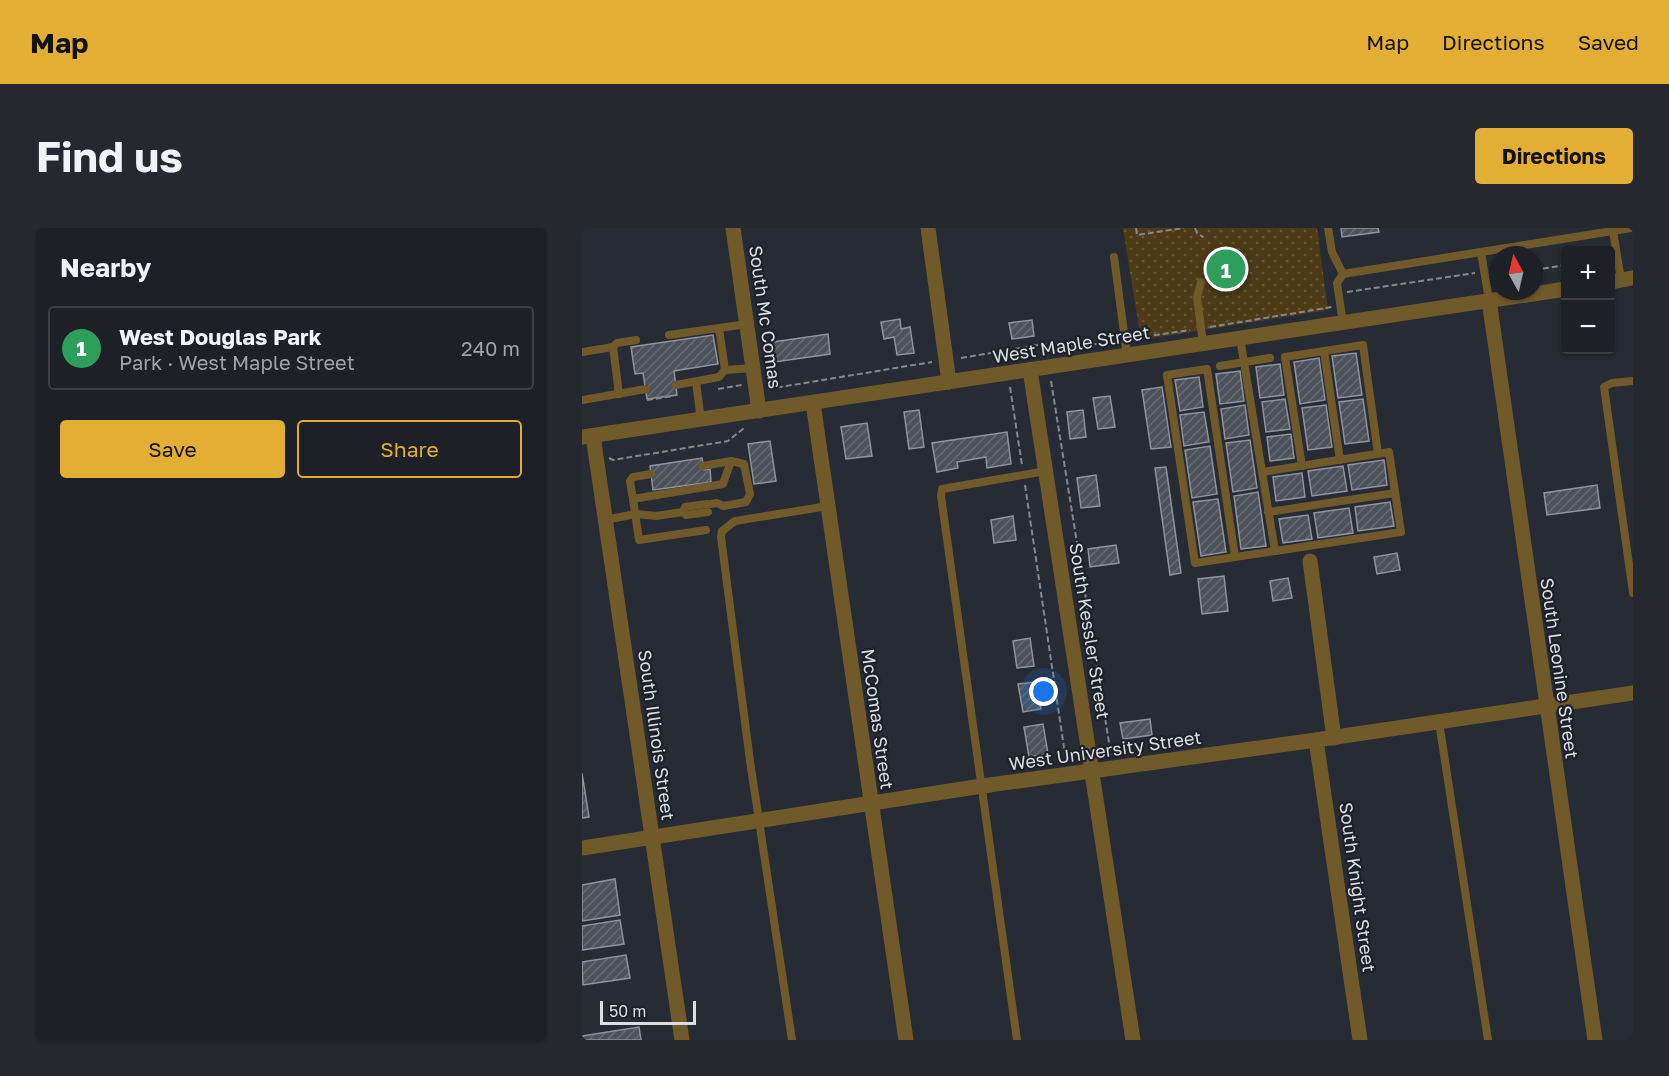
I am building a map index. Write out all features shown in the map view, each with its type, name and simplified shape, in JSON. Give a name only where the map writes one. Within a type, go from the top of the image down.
[{"type":"street","name":"South Mc Comas","points":[[733,228],[759,411]]},
{"type":"street","points":[[928,228],[949,382]]},
{"type":"street","name":"West Maple Street","points":[[1543,292],[1561,290]]},
{"type":"street","name":"West Maple Street","points":[[587,436],[949,382],[1031,377],[1202,336],[1240,338],[1489,300]]},
{"type":"street","name":"South Leonine Street","points":[[1489,300],[1594,1040]]},
{"type":"street","name":"South Kessler Street","points":[[1031,377],[1133,1040]]},
{"type":"street","name":"McComas Street","points":[[813,403],[906,1040]]},
{"type":"street","name":"South Illinois Street","points":[[587,436],[597,460],[682,1040]]},
{"type":"street","points":[[1311,561],[1334,738]]},
{"type":"street","name":"West University Street","points":[[582,848],[982,786],[1334,738],[1633,693]]},
{"type":"street","name":"South Knight Street","points":[[1316,740],[1360,1040]]},
{"type":"lane","points":[[1328,228],[1332,252],[1342,274]]},
{"type":"lane","points":[[1342,274],[1631,228]]},
{"type":"lane","points":[[1613,231],[1621,280]]},
{"type":"lane","points":[[1481,252],[1489,300]]},
{"type":"lane","points":[[1114,257],[1128,355]]},
{"type":"lane","points":[[1342,274],[1337,284],[1343,322]]},
{"type":"lane","points":[[1201,282],[1197,297],[1202,336]]},
{"type":"lane","points":[[669,335],[747,324]]},
{"type":"lane","points":[[719,328],[725,370]]},
{"type":"lane","points":[[1240,338],[1275,551]]},
{"type":"lane","points":[[582,352],[613,347],[617,343],[636,340]]},
{"type":"lane","points":[[1302,466],[1285,357],[1363,345],[1378,454]]},
{"type":"lane","points":[[613,347],[619,394]]},
{"type":"lane","points":[[1324,351],[1340,460]]},
{"type":"lane","points":[[1220,366],[1270,358]]},
{"type":"lane","points":[[676,385],[719,376],[725,370],[753,368]]},
{"type":"lane","points":[[1235,557],[1206,369],[1167,375],[1195,562],[1235,557],[1401,532],[1389,452],[1262,472]]},
{"type":"lane","points":[[1633,381],[1612,383],[1604,387],[1633,593]]},
{"type":"lane","points":[[696,382],[701,420]]},
{"type":"lane","points":[[582,400],[646,389]]},
{"type":"lane","points":[[606,520],[636,514],[656,516],[683,512],[685,507],[709,508],[717,503],[723,506],[746,502],[750,494],[744,464],[731,461],[703,466]]},
{"type":"lane","points":[[633,499],[723,484],[731,461]]},
{"type":"lane","points":[[1017,1040],[941,491],[1046,471]]},
{"type":"lane","points":[[651,474],[633,477],[630,481],[639,540],[706,530]]},
{"type":"lane","points":[[1268,512],[1395,493]]},
{"type":"lane","points":[[792,1040],[759,821],[721,537],[722,531],[735,521],[828,506]]},
{"type":"lane","points":[[1439,722],[1488,1040]]},
{"type":"path","points":[[1136,228],[1137,235],[1184,228]]},
{"type":"path","points":[[1195,228],[1197,233],[1203,237]]},
{"type":"path","points":[[1543,269],[1561,266]]},
{"type":"path","points":[[697,392],[743,385],[764,390],[1044,344],[1083,346],[1125,340],[1202,336],[1332,307],[1330,295],[1484,272]]},
{"type":"path","points":[[1031,377],[1051,381],[1112,755]]},
{"type":"path","points":[[1010,387],[1066,762]]},
{"type":"path","points":[[641,401],[675,396]]},
{"type":"path","points":[[597,460],[605,456],[613,460],[728,441],[743,428],[753,426]]},
{"type":"shaded area","points":[[1123,228],[1317,228],[1328,310],[1141,340]]},
{"type":"building","points":[[1341,228],[1378,228],[1379,232],[1342,237]]},
{"type":"building","points":[[900,319],[901,329],[910,327],[914,353],[897,355],[894,337],[884,339],[881,322]]},
{"type":"building","points":[[1032,320],[1034,336],[1012,339],[1009,323]]},
{"type":"building","points":[[828,334],[830,354],[775,362],[773,342]]},
{"type":"building","points":[[713,335],[718,364],[674,371],[677,395],[647,399],[643,373],[635,374],[631,347]]},
{"type":"building","points":[[1356,353],[1362,395],[1338,398],[1332,356]]},
{"type":"building","points":[[1319,358],[1325,400],[1300,404],[1294,362]]},
{"type":"building","points":[[1280,364],[1284,395],[1260,398],[1256,367]]},
{"type":"building","points":[[1240,371],[1244,401],[1220,404],[1216,374]]},
{"type":"building","points":[[1199,377],[1203,407],[1180,411],[1175,380]]},
{"type":"building","points":[[1162,387],[1171,447],[1151,449],[1142,390]]},
{"type":"building","points":[[1110,396],[1115,427],[1098,429],[1093,398]]},
{"type":"building","points":[[1285,399],[1290,429],[1266,432],[1262,402]]},
{"type":"building","points":[[1363,399],[1369,441],[1345,444],[1339,402]]},
{"type":"building","points":[[1245,405],[1249,435],[1225,439],[1221,409]]},
{"type":"building","points":[[1326,405],[1332,447],[1308,450],[1302,408]]},
{"type":"building","points":[[919,410],[924,447],[909,449],[904,412]]},
{"type":"building","points":[[1083,410],[1086,437],[1070,439],[1067,412]]},
{"type":"building","points":[[1204,412],[1209,442],[1184,446],[1180,415]]},
{"type":"building","points":[[867,423],[872,456],[846,459],[841,427]]},
{"type":"building","points":[[1007,432],[1011,464],[987,468],[986,457],[957,462],[958,468],[937,472],[932,443]]},
{"type":"building","points":[[1291,434],[1294,458],[1270,461],[1267,437]]},
{"type":"building","points":[[1250,440],[1257,488],[1233,492],[1226,443]]},
{"type":"building","points":[[770,441],[776,481],[754,484],[748,444]]},
{"type":"building","points":[[1210,446],[1217,494],[1192,498],[1185,450]]},
{"type":"building","points":[[702,458],[704,470],[710,469],[711,482],[653,490],[650,466]]},
{"type":"building","points":[[1384,460],[1387,485],[1352,490],[1348,465]]},
{"type":"building","points":[[1343,466],[1347,491],[1312,496],[1308,471]]},
{"type":"building","points":[[1166,467],[1181,573],[1170,575],[1155,468]]},
{"type":"building","points":[[1302,473],[1305,497],[1276,501],[1273,477]]},
{"type":"building","points":[[1096,475],[1100,506],[1081,508],[1077,478]]},
{"type":"building","points":[[1597,485],[1600,508],[1547,515],[1544,493]]},
{"type":"building","points":[[1258,492],[1266,546],[1241,549],[1234,496]]},
{"type":"building","points":[[1218,499],[1226,552],[1201,556],[1193,502]]},
{"type":"building","points":[[1390,502],[1394,526],[1358,531],[1355,507]]},
{"type":"building","points":[[1349,508],[1353,533],[1318,538],[1314,513]]},
{"type":"building","points":[[1308,515],[1312,539],[1283,543],[1279,519]]},
{"type":"building","points":[[1013,516],[1016,540],[994,543],[991,520]]},
{"type":"building","points":[[1116,545],[1119,563],[1090,567],[1088,549]]},
{"type":"building","points":[[1397,553],[1400,570],[1377,574],[1374,557]]},
{"type":"building","points":[[1224,576],[1228,611],[1202,614],[1198,579]]},
{"type":"building","points":[[1288,578],[1292,598],[1273,601],[1270,581]]},
{"type":"building","points":[[1030,638],[1034,666],[1017,668],[1013,641]]},
{"type":"building","points":[[1036,682],[1041,709],[1023,712],[1018,684]]},
{"type":"building","points":[[1150,719],[1152,735],[1123,739],[1120,723]]},
{"type":"building","points":[[1043,724],[1048,754],[1029,757],[1024,727]]},
{"type":"building","points":[[582,773],[589,817],[582,818]]},
{"type":"building","points":[[615,879],[620,915],[582,921],[582,885]]},
{"type":"building","points":[[620,920],[624,944],[582,950],[582,926]]},
{"type":"building","points":[[626,955],[630,978],[583,985],[582,962]]},
{"type":"building","points":[[639,1027],[641,1040],[582,1040],[582,1036]]},
{"type":"place","name":"West Douglas Park","points":[[1226,269]]}]
